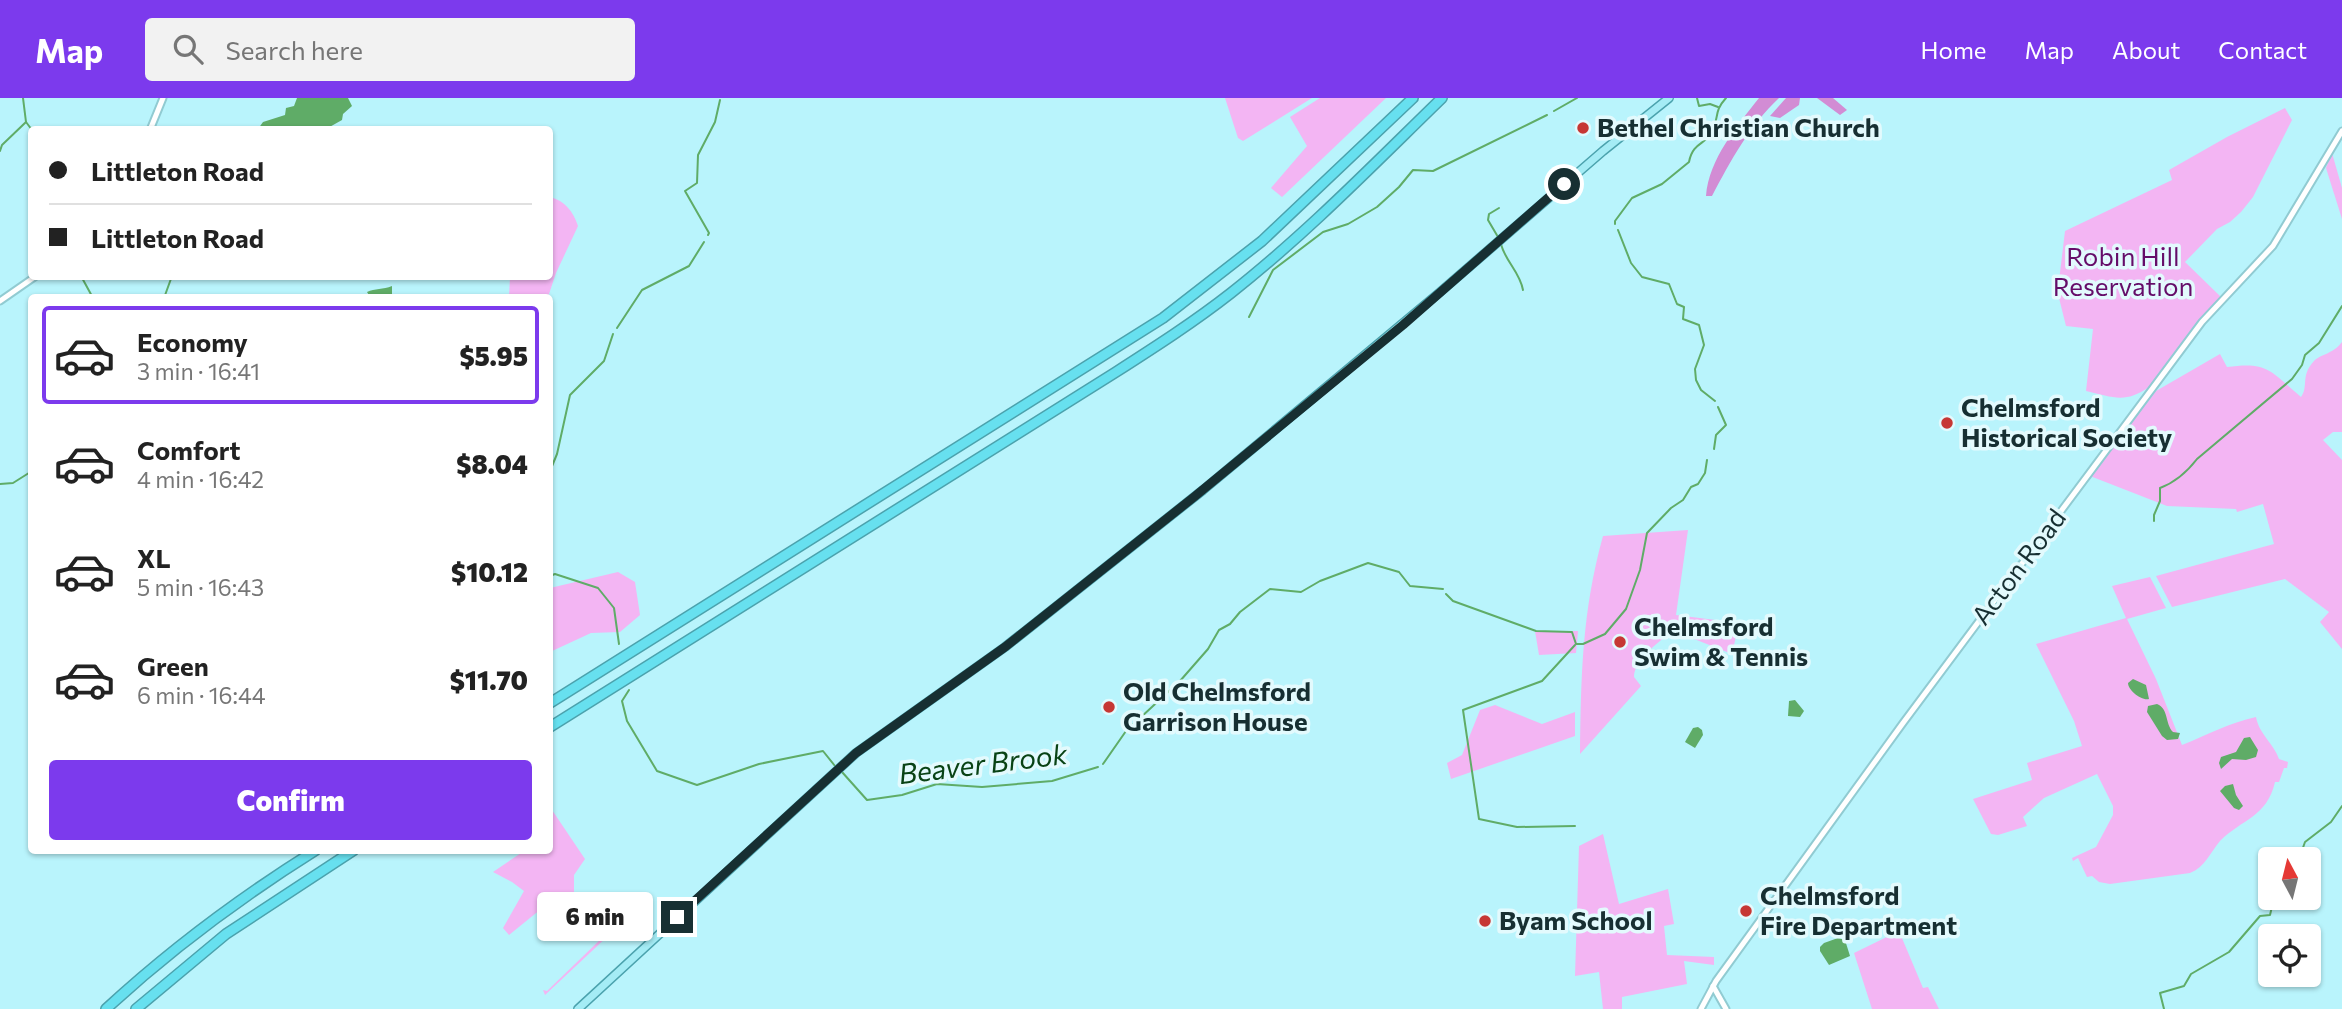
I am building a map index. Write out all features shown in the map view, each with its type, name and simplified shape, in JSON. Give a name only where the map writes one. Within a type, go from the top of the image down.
[{"type":"highway","points":[[553,702],[1163,318],[1262,242],[1413,98]]},
{"type":"highway","points":[[553,725],[1116,372],[1196,318],[1230,294],[1291,242],[1442,98]]},
{"type":"highway","points":[[106,1009],[206,925],[310,854]]},
{"type":"highway","points":[[136,1009],[226,934],[348,854]]},
{"type":"main road","points":[[152,126],[163,98]]},
{"type":"main road","points":[[578,1009],[856,753],[1005,647],[1194,497],[1403,325],[1603,151],[1670,98]]},
{"type":"main road","name":"Acton Road","points":[[1701,1009],[1713,986],[1907,717],[2187,342],[2279,238],[2342,131]]},
{"type":"main road","points":[[0,301],[30,280]]},
{"type":"main road","points":[[1713,986],[1726,1009]]},
{"type":"main road","points":[[1717,1008],[1726,1009]]},
{"type":"green space","points":[[1225,98],[1312,98],[1243,141],[1238,138]]},
{"type":"green space","points":[[1320,98],[1386,98],[1282,197],[1271,188],[1307,146],[1290,117]]},
{"type":"green space","name":"Robin Hill Reservation","points":[[2285,108],[2292,120],[2253,197],[2241,212],[2217,229],[2185,262],[2221,297],[2149,387],[2133,396],[2119,398],[2086,391],[2093,329],[2066,326],[2056,286],[2059,281],[2065,231],[2172,180],[2169,170]]},
{"type":"green space","points":[[2332,153],[2342,188],[2342,219],[2326,168]]},
{"type":"green space","points":[[553,198],[560,201],[568,207],[578,226],[549,294],[509,294],[510,280],[553,280]]},
{"type":"green space","points":[[2342,342],[2342,432],[2333,432],[2323,440],[2342,460],[2342,649],[2320,622],[2329,612],[2285,579],[2172,607],[2156,576],[2274,544],[2263,504],[2237,512],[2236,509],[2167,506],[2090,476],[2156,391],[2220,354],[2227,367],[2252,366],[2269,370],[2301,397],[2310,366],[2317,358],[2335,349]]},
{"type":"green space","name":"Chelmsford Swim & Tennis","points":[[1688,530],[1676,615],[1739,623],[1732,654],[1674,631],[1643,657],[1634,677],[1641,686],[1580,754],[1582,670],[1587,618],[1603,536]]},
{"type":"green space","points":[[618,572],[635,582],[640,615],[620,632],[591,633],[553,651],[553,587]]},
{"type":"green space","points":[[2150,577],[2166,608],[2127,619],[2156,679],[2182,745],[2256,717],[2260,729],[2279,759],[2288,762],[2279,782],[2275,782],[2271,794],[2260,810],[2220,841],[2195,870],[2190,873],[2110,884],[2099,882],[2092,876],[2087,877],[2078,858],[2073,861],[2072,858],[2096,847],[2113,815],[2113,806],[2097,774],[2044,798],[2023,817],[2027,826],[1998,835],[1991,834],[1973,799],[2032,780],[2027,763],[2082,746],[2074,721],[2036,644],[2126,618],[2112,586]]},
{"type":"green space","points":[[1535,631],[1578,631],[1576,653],[1539,655]]},
{"type":"green space","points":[[1495,705],[1542,724],[1575,712],[1575,736],[1451,779],[1447,763],[1462,755],[1480,710]]},
{"type":"green space","points":[[553,811],[585,859],[574,875],[574,908],[609,935],[545,995],[543,990],[547,991],[605,935],[572,910],[562,892],[509,935],[503,928],[524,891],[493,872],[520,854],[553,854]]},
{"type":"green space","points":[[1603,834],[1619,904],[1668,889],[1674,924],[1664,926],[1667,955],[1714,957],[1714,965],[1684,961],[1687,984],[1622,997],[1622,1009],[1603,1009],[1599,972],[1575,976],[1579,846]]},
{"type":"green space","points":[[1899,931],[1923,988],[1928,987],[1939,1009],[1872,1009],[1854,953]]},
{"type":"shaded area","points":[[297,98],[348,98],[352,106],[343,114],[342,120],[331,126],[260,126],[263,122],[285,115],[286,108],[294,106]]},
{"type":"shaded area","points":[[1759,98],[1779,98],[1750,131],[1712,196],[1706,196],[1708,182],[1718,156]]},
{"type":"shaded area","points":[[1786,98],[1800,98],[1799,105],[1780,118],[1770,116]]},
{"type":"shaded area","points":[[1817,98],[1833,98],[1847,110],[1840,115]]},
{"type":"shaded area","points":[[392,286],[392,294],[367,292],[373,290]]},
{"type":"shaded area","points":[[2133,679],[2146,685],[2149,699],[2139,697],[2130,689],[2128,683]]},
{"type":"shaded area","points":[[1795,700],[1804,711],[1800,717],[1788,716],[1789,701]]},
{"type":"shaded area","points":[[2157,704],[2163,709],[2173,732],[2180,733],[2178,739],[2167,740],[2162,736],[2147,712],[2148,706]]},
{"type":"shaded area","points":[[1698,727],[1703,735],[1695,748],[1685,742],[1693,728]]},
{"type":"shaded area","points":[[2250,737],[2258,750],[2256,757],[2246,760],[2232,759],[2221,769],[2221,757],[2236,752],[2244,738]]},
{"type":"shaded area","points":[[2233,784],[2243,806],[2239,810],[2234,808],[2220,791]]},
{"type":"shaded area","points":[[1838,938],[1845,940],[1850,956],[1829,965],[1820,947]]},
{"type":"waterway","points":[[23,98],[29,126]]},
{"type":"waterway","points":[[1554,111],[1577,98]]},
{"type":"waterway","points":[[1697,98],[1699,106],[1710,104],[1718,107]]},
{"type":"waterway","name":"Beaver Brook","points":[[1615,224],[1632,198],[1662,184],[1689,162],[1694,150],[1710,135],[1718,110],[1726,98]]},
{"type":"waterway","name":"Beaver Brook","points":[[708,235],[685,191],[697,183],[698,155],[715,122],[720,100]]},
{"type":"waterway","points":[[1249,317],[1273,270],[1323,232],[1348,224],[1377,207],[1413,170],[1433,171],[1547,115]]},
{"type":"waterway","points":[[0,151],[2,145],[26,122]]},
{"type":"waterway","points":[[1498,237],[1488,220],[1489,214],[1499,208]]},
{"type":"waterway","name":"Beaver Brook","points":[[1618,230],[1631,263],[1642,277],[1669,284],[1677,304],[1684,307],[1683,319],[1699,325],[1704,345],[1695,369],[1696,380],[1701,390],[1715,401]]},
{"type":"waterway","name":"Beaver Brook","points":[[617,328],[642,290],[689,266],[704,242]]},
{"type":"waterway","points":[[1501,244],[1523,290]]},
{"type":"waterway","points":[[83,280],[91,294]]},
{"type":"waterway","points":[[165,294],[171,280]]},
{"type":"waterway","points":[[2154,521],[2160,501],[2160,488],[2181,476],[2197,459],[2292,379],[2302,365],[2305,355],[2319,343],[2342,306]]},
{"type":"waterway","name":"Beaver Brook","points":[[553,464],[570,395],[604,361],[613,334]]},
{"type":"waterway","name":"Beaver Brook","points":[[1714,449],[1716,435],[1726,425],[1718,407]]},
{"type":"waterway","name":"Beaver Brook","points":[[1446,594],[1453,601],[1536,631],[1572,632],[1576,644],[1583,644],[1605,634],[1626,609],[1640,570],[1647,533],[1671,508],[1683,500],[1691,487],[1698,484],[1705,473],[1707,460]]},
{"type":"waterway","points":[[0,484],[13,483],[28,474]]},
{"type":"waterway","name":"Beaver Brook","points":[[1103,764],[1126,731],[1180,681],[1208,649],[1219,630],[1230,624],[1240,612],[1270,589],[1301,592],[1320,581],[1368,563],[1399,572],[1410,586],[1443,589]]},
{"type":"waterway","name":"Beaver Brook","points":[[553,575],[598,588],[614,608],[619,644]]},
{"type":"waterway","points":[[1575,645],[1542,681],[1463,710],[1479,819],[1517,827],[1575,826]]},
{"type":"waterway","name":"Beaver Brook","points":[[629,690],[622,701],[627,721],[657,771],[697,785],[759,764],[823,751],[835,766]]},
{"type":"waterway","name":"Beaver Brook","points":[[842,772],[867,800],[902,795],[937,784],[982,787],[1052,781],[1098,767]]},
{"type":"waterway","points":[[2303,847],[2305,842],[2331,822],[2342,806]]},
{"type":"waterway","points":[[2164,1009],[2160,993],[2184,986],[2191,974],[2229,952],[2260,916],[2270,915],[2271,910]]},
{"type":"place","name":"Bethel Christian Church","points":[[1583,128]]},
{"type":"place","name":"Chelmsford Historical Society","points":[[1947,423]]},
{"type":"place","name":"Chelmsford Swim & Tennis","points":[[1620,642]]},
{"type":"place","name":"Old Chelmsford Garrison House","points":[[1109,707]]},
{"type":"place","name":"Chelmsford Fire Department","points":[[1746,911]]},
{"type":"place","name":"Byam School","points":[[1485,921]]},
{"type":"route","points":[[677,917],[856,753],[1005,647],[1194,497],[1403,325],[1564,184]]}]
